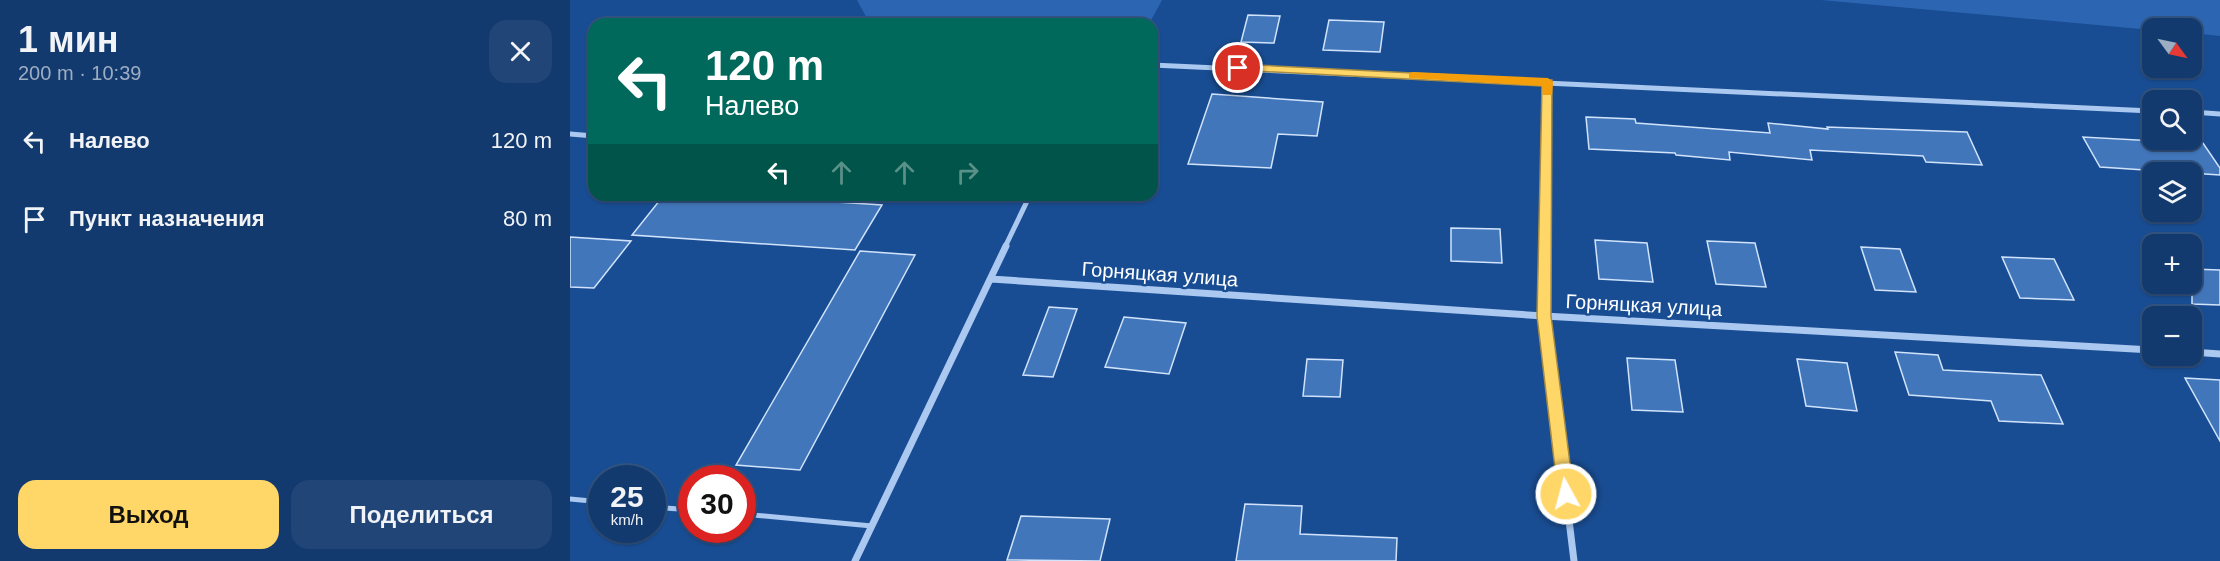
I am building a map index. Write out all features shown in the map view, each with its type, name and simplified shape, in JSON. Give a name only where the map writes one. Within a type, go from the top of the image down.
[{"type":"street","points":[[1158,64],[2142,111]]},
{"type":"street","points":[[1548,82],[1544,316],[1574,561]]},
{"type":"street","points":[[2202,113],[2220,114]]},
{"type":"street","points":[[570,134],[588,136]]},
{"type":"street","points":[[855,561],[1027,201]]},
{"type":"street","name":"Горняцкая улица","points":[[991,279],[1544,316],[2142,349]]},
{"type":"street","points":[[2202,353],[2220,354]]},
{"type":"lane","points":[[570,500],[588,501]]},
{"type":"lane","points":[[756,515],[872,526]]},
{"type":"shaded area","points":[[857,0],[1162,0],[1152,18],[867,18]]},
{"type":"shaded area","points":[[1821,0],[2220,0],[2220,36],[2202,34],[2202,18],[2142,18],[2142,29]]},
{"type":"building","points":[[1248,15],[1280,16],[1274,43],[1241,42]]},
{"type":"building","points":[[1329,20],[1384,22],[1380,52],[1323,50]]},
{"type":"building","points":[[1212,94],[1323,102],[1317,136],[1278,134],[1271,168],[1188,164]]},
{"type":"building","points":[[1586,117],[1635,119],[1636,123],[1770,133],[1768,123],[1828,129],[1827,127],[1967,132],[1982,165],[1926,162],[1923,156],[1810,150],[1812,160],[1729,152],[1730,160],[1676,155],[1675,153],[1589,149]]},
{"type":"building","points":[[2083,137],[2142,140],[2142,150],[2202,150],[2202,142],[2220,168],[2220,175],[2202,174],[2202,162],[2142,162],[2142,170],[2100,167]]},
{"type":"building","points":[[659,201],[819,201],[882,205],[855,250],[632,235]]},
{"type":"building","points":[[1451,228],[1500,229],[1502,263],[1451,261]]},
{"type":"building","points":[[570,237],[631,241],[594,288],[570,287]]},
{"type":"building","points":[[1595,240],[1647,243],[1653,282],[1599,279]]},
{"type":"building","points":[[1707,241],[1755,243],[1766,287],[1716,284]]},
{"type":"building","points":[[1861,247],[1900,249],[1916,292],[1875,290]]},
{"type":"building","points":[[860,251],[915,255],[800,470],[736,465]]},
{"type":"building","points":[[2002,257],[2054,259],[2074,300],[2020,298]]},
{"type":"building","points":[[2202,269],[2220,270],[2220,305],[2192,304],[2192,294],[2202,294]]},
{"type":"building","points":[[1049,307],[1077,309],[1053,377],[1023,375]]},
{"type":"building","points":[[1124,317],[1186,323],[1169,374],[1105,367]]},
{"type":"building","points":[[1895,352],[1938,355],[1943,370],[2041,375],[2063,424],[1999,421],[1991,401],[1909,395]]},
{"type":"building","points":[[1627,358],[1675,360],[1683,412],[1632,410]]},
{"type":"building","points":[[1307,359],[1343,360],[1340,397],[1303,396]]},
{"type":"building","points":[[1797,359],[1847,363],[1857,411],[1806,406]]},
{"type":"building","points":[[2185,378],[2220,380],[2220,441]]},
{"type":"building","points":[[1245,504],[1302,506],[1300,534],[1397,538],[1396,561],[1236,561]]},
{"type":"building","points":[[1021,516],[1110,519],[1100,561],[1007,560]]},
{"type":"slow traffic","points":[[1413,76],[1548,82],[1548,92]]},
{"type":"route","points":[[1238,68],[1548,82],[1544,316],[1566,494]]}]
